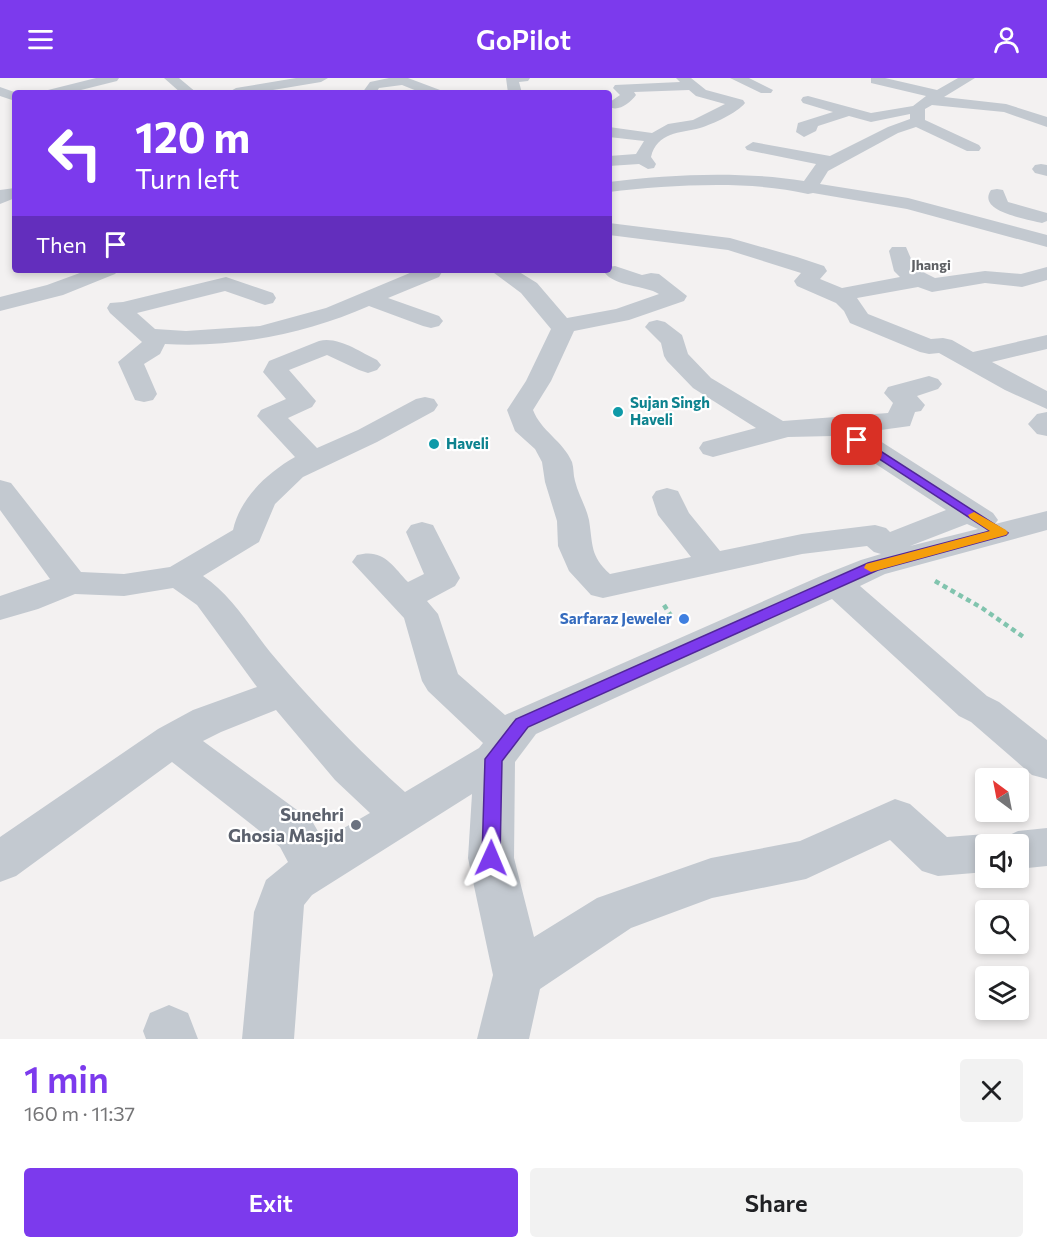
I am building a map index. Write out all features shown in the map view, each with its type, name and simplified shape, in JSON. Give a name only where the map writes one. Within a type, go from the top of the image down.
[{"type":"street","points":[[65,90],[112,78]]},
{"type":"street","points":[[171,78],[186,90]]},
{"type":"street","points":[[514,90],[512,79],[523,78]]},
{"type":"street","points":[[742,78],[766,90]]},
{"type":"street","points":[[808,189],[821,168],[892,130],[968,78]]},
{"type":"street","points":[[372,90],[375,86],[399,80],[427,90]]},
{"type":"street","points":[[876,80],[923,107]]},
{"type":"street","points":[[249,90],[305,81],[323,85]]},
{"type":"street","points":[[97,82],[108,90]]},
{"type":"street","points":[[612,132],[655,130],[697,124],[738,103],[701,93],[687,82],[620,88],[629,95],[615,105]]},
{"type":"street","points":[[296,90],[323,85]]},
{"type":"street","points":[[996,106],[1006,92]]},
{"type":"street","points":[[808,100],[871,118],[923,107]]},
{"type":"street","points":[[884,100],[923,107],[996,106],[1020,111],[1047,122]]},
{"type":"street","points":[[923,107],[926,125],[973,148]]},
{"type":"street","points":[[804,132],[811,128],[803,126],[848,112]]},
{"type":"street","points":[[612,161],[646,162],[645,150],[655,130]]},
{"type":"street","points":[[763,134],[750,138],[760,141],[753,147],[780,154],[809,156],[830,163]]},
{"type":"street","points":[[777,182],[813,165],[830,163]]},
{"type":"street","points":[[612,187],[659,181],[777,182],[908,204],[1047,241]]},
{"type":"street","points":[[997,194],[997,201],[1002,206],[1047,218]]},
{"type":"street","points":[[612,229],[730,244],[790,261],[822,265],[806,281],[831,290],[856,310],[858,318],[929,347],[943,345],[1047,401]]},
{"type":"street","points":[[899,251],[905,271],[932,285],[985,278],[1022,281],[1047,273]]},
{"type":"street","points":[[958,263],[985,278]]},
{"type":"street","points":[[561,326],[621,315],[676,296],[651,279],[642,282],[615,272]]},
{"type":"street","points":[[0,304],[55,290],[100,273]]},
{"type":"street","points":[[265,298],[226,284],[119,309],[147,336],[186,338],[261,333],[334,313],[429,273]]},
{"type":"street","points":[[506,273],[529,288],[563,328],[534,392],[520,410],[525,424],[546,444],[557,462],[560,482],[573,521],[574,546],[586,571],[603,587],[802,544],[874,535],[885,545],[969,512]]},
{"type":"street","points":[[838,295],[921,280]]},
{"type":"street","points":[[370,299],[431,321]]},
{"type":"street","points":[[657,327],[673,340],[676,356],[702,383],[779,431]]},
{"type":"street","points":[[261,333],[291,359]]},
{"type":"street","points":[[144,394],[130,362],[151,349],[157,336]]},
{"type":"street","points":[[970,360],[1047,342]]},
{"type":"street","points":[[313,460],[271,416],[303,401],[276,372],[278,366],[328,346],[368,365]]},
{"type":"street","points":[[713,448],[779,431],[839,428],[900,420],[903,407],[912,405],[897,393],[929,384]]},
{"type":"street","points":[[0,608],[26,601],[71,583],[124,585],[178,576],[249,535],[250,523],[257,506],[271,490],[301,465],[347,446],[425,405]]},
{"type":"street","points":[[1047,420],[1042,424],[1047,428]]},
{"type":"street","points":[[839,428],[1001,533]]},
{"type":"street","points":[[1047,437],[1045,439],[1047,444]]},
{"type":"street","points":[[0,489],[71,583]]},
{"type":"street","points":[[667,497],[674,515],[713,564]]},
{"type":"street","points":[[268,1039],[278,912],[283,896],[296,881],[403,816],[501,750],[522,723],[873,567],[1047,520]]},
{"type":"street","points":[[405,598],[443,578],[422,532]]},
{"type":"street","points":[[369,562],[420,614],[441,681],[501,750],[491,858],[518,975],[503,1039]]},
{"type":"street","points":[[178,576],[209,597],[282,692],[350,768],[403,816]]},
{"type":"street","points":[[835,584],[973,706],[985,712],[1047,763]]},
{"type":"street","points":[[0,862],[171,740],[207,721],[282,692]]},
{"type":"street","points":[[171,740],[296,834],[316,869]]},
{"type":"street","points":[[518,975],[614,913],[711,878],[806,859],[895,817],[939,857],[975,854]]},
{"type":"street","points":[[1029,849],[1047,847]]},
{"type":"path","points":[[907,558],[931,579],[982,608],[1025,638]]},
{"type":"path","points":[[646,578],[692,647]]},
{"type":"slow traffic","points":[[871,568],[1001,533],[974,515]]},
{"type":"place","name":"Sujan Singh Haveli","points":[[618,412]]},
{"type":"place","name":"Haveli","points":[[434,444]]},
{"type":"place","name":"Sarfaraz Jeweler","points":[[684,619]]},
{"type":"place","name":"Sunehri Ghosia Masjid","points":[[356,825]]},
{"type":"district","name":"Jhangi","points":[[931,265]]},
{"type":"route","points":[[491,858],[494,759],[522,723],[873,567],[1001,533],[857,440]]}]
